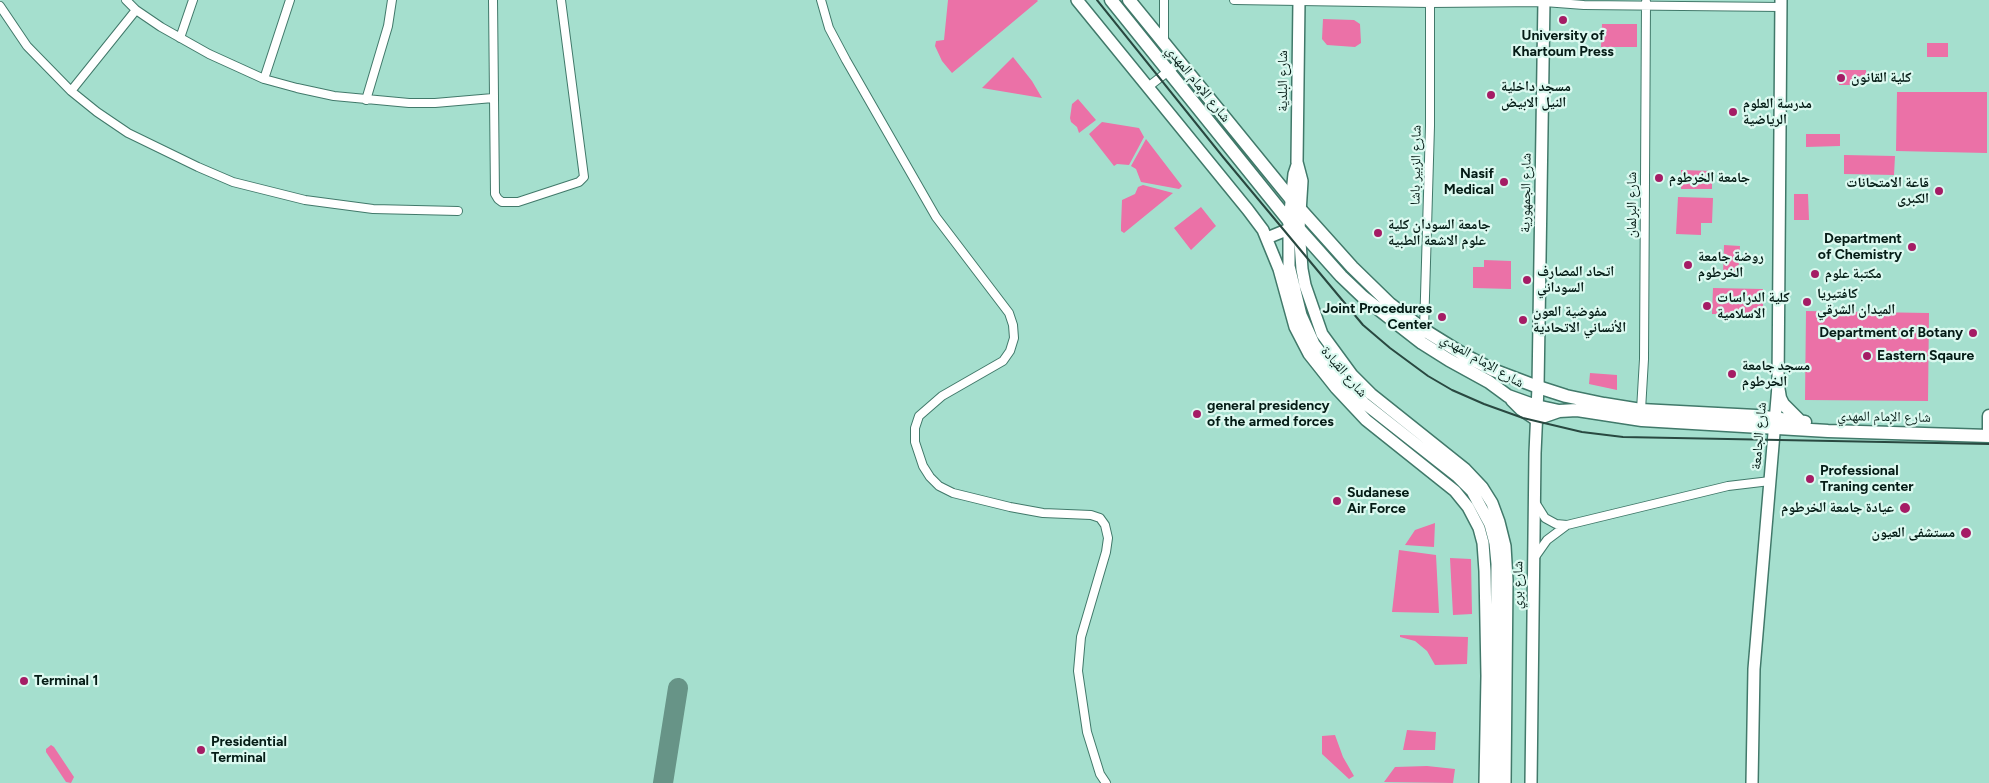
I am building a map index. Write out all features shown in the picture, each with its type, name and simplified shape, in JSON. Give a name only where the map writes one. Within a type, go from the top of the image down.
[{"type":"main road","name":"شارع القيادة","points":[[1077,0],[1248,210],[1267,238],[1295,327],[1309,354],[1336,388],[1366,420],[1455,491],[1468,507],[1479,528],[1483,543],[1496,708],[1505,783]]},
{"type":"main road","name":"شارع الإمام المهدي","points":[[1111,0],[1293,226],[1341,276],[1374,306],[1422,343],[1489,382],[1536,413],[1576,410],[1642,420],[1775,423],[1800,421],[1989,432]]},
{"type":"main road","name":"شارع الإمام المهدي","points":[[1129,0],[1291,199],[1352,267],[1390,304],[1424,330],[1493,370],[1538,388],[1566,396],[1641,410],[1775,423],[1828,431],[1989,432]]},
{"type":"main road","name":"شارع البلدية","points":[[1297,162],[1299,0]]},
{"type":"main road","name":"شارع الجمهورية","points":[[1538,388],[1544,1]]},
{"type":"main road","name":"شارع الجامعة","points":[[1752,783],[1754,669],[1778,386],[1781,4]]},
{"type":"main road","name":"شارع القيادة","points":[[1297,162],[1302,181],[1301,210],[1293,226],[1310,301],[1322,334],[1352,375],[1371,394],[1465,469],[1482,487],[1492,503],[1500,522],[1506,555],[1496,708],[1495,783]]},
{"type":"main road","points":[[1267,238],[1293,226],[1291,199],[1297,162]]},
{"type":"main road","points":[[1778,386],[1783,404],[1800,421]]},
{"type":"main road","name":"شارع بري","points":[[1531,783],[1536,413],[1538,388]]},
{"type":"main road","points":[[1989,416],[1989,432]]},
{"type":"main road","name":"شارع القيادة","points":[[1485,783],[1496,708]]},
{"type":"street","points":[[126,0],[136,10],[180,38],[209,54],[264,79],[334,96],[366,100],[435,103],[493,98]]},
{"type":"street","points":[[180,38],[193,0]]},
{"type":"street","points":[[264,79],[290,0]]},
{"type":"street","points":[[366,100],[388,26],[392,0]]},
{"type":"street","points":[[492,0],[495,194],[502,202],[518,202],[579,182],[584,177],[561,0]]},
{"type":"street","points":[[820,0],[830,28],[846,60],[936,217],[1009,313],[1013,325],[1014,338],[1010,351],[1003,361],[942,396],[919,416],[915,428],[915,442],[923,466],[939,486],[953,493],[1043,513],[1091,515],[1100,518],[1106,525],[1108,538],[1106,552],[1081,637],[1078,672],[1087,732],[1100,774],[1106,783]]},
{"type":"street","points":[[1164,0],[1164,43]]},
{"type":"street","points":[[1234,0],[1781,4]]},
{"type":"street","name":"شارع الزبير باشا","points":[[1424,330],[1430,126],[1430,2]]},
{"type":"street","name":"شارع البرلمان","points":[[1641,410],[1644,358],[1646,2]]},
{"type":"street","points":[[0,6],[27,46],[71,91],[97,112],[162,151],[233,182],[305,200],[373,209],[458,211]]},
{"type":"street","points":[[71,91],[136,10]]},
{"type":"street","points":[[1148,87],[1180,62]]},
{"type":"street","points":[[1535,502],[1545,518],[1556,524],[1567,525],[1728,486],[1770,481]]},
{"type":"street","points":[[1534,559],[1546,540],[1567,525]]},
{"type":"shaded area","points":[[948,0],[1038,1],[952,73],[942,61],[935,46],[936,41],[944,40]]},
{"type":"shaded area","points":[[1323,19],[1354,20],[1360,24],[1361,43],[1355,47],[1327,45],[1322,39]]},
{"type":"shaded area","points":[[1602,24],[1637,24],[1637,47],[1601,47]]},
{"type":"shaded area","points":[[1927,43],[1948,43],[1948,57],[1927,57]]},
{"type":"shaded area","points":[[1013,57],[1032,81],[1042,98],[982,88]]},
{"type":"shaded area","points":[[1839,70],[1866,70],[1866,85],[1839,85]]},
{"type":"shaded area","points":[[1897,92],[1987,92],[1987,153],[1896,151]]},
{"type":"shaded area","points":[[1078,99],[1096,120],[1079,133],[1070,118],[1072,104]]},
{"type":"shaded area","points":[[1102,122],[1139,128],[1144,137],[1129,165],[1117,164],[1114,166],[1089,134]]},
{"type":"shaded area","points":[[1806,134],[1840,134],[1840,146],[1806,147]]},
{"type":"shaded area","points":[[1146,139],[1182,186],[1179,189],[1141,182],[1136,169],[1131,166]]},
{"type":"shaded area","points":[[1844,155],[1895,156],[1894,175],[1844,174]]},
{"type":"shaded area","points":[[1681,170],[1712,171],[1712,189],[1681,189]]},
{"type":"shaded area","points":[[1143,185],[1173,193],[1124,233],[1121,231],[1122,200],[1135,194],[1138,187]]},
{"type":"shaded area","points":[[1794,194],[1808,194],[1809,220],[1794,220]]},
{"type":"shaded area","points":[[1678,197],[1713,198],[1712,223],[1701,223],[1701,235],[1676,234]]},
{"type":"shaded area","points":[[1201,207],[1216,226],[1191,250],[1174,228]]},
{"type":"shaded area","points":[[1724,245],[1740,246],[1738,275],[1723,275]]},
{"type":"shaded area","points":[[1484,260],[1511,261],[1511,289],[1473,288],[1473,267],[1484,267]]},
{"type":"shaded area","points":[[1713,288],[1763,289],[1763,314],[1712,314]]},
{"type":"shaded area","name":"Eastern Sqaure","points":[[1806,311],[1929,313],[1928,401],[1805,400]]},
{"type":"shaded area","points":[[1590,373],[1617,375],[1617,390],[1589,384]]},
{"type":"shaded area","points":[[1435,523],[1434,547],[1405,545],[1415,530]]},
{"type":"shaded area","points":[[1399,550],[1436,555],[1439,613],[1392,612]]},
{"type":"shaded area","points":[[1450,558],[1471,559],[1472,614],[1453,615]]},
{"type":"shaded area","points":[[1400,635],[1468,637],[1467,664],[1435,665],[1427,651],[1415,641],[1400,637]]},
{"type":"shaded area","points":[[1407,730],[1436,732],[1435,750],[1403,750]]},
{"type":"shaded area","points":[[1335,735],[1343,757],[1354,776],[1349,779],[1322,754],[1322,736]]},
{"type":"shaded area","points":[[51,745],[74,777],[71,783],[66,782],[46,752],[46,749]]},
{"type":"shaded area","points":[[1427,766],[1455,769],[1453,783],[1384,782],[1395,767]]},
{"type":"taxiway","points":[[663,783],[678,688]]},
{"type":"railway","points":[[1097,0],[1223,157],[1363,325],[1428,376],[1452,390],[1523,418],[1582,432],[1623,437],[1989,444]]},
{"type":"place","name":"University of Khartoum Press","points":[[1563,20]]},
{"type":"place","name":"كلية القانون","points":[[1841,78]]},
{"type":"place","name":"مسجد داخلية النيل الابيض","points":[[1491,95]]},
{"type":"place","name":"مدرسة العلوم الرياضية","points":[[1733,112]]},
{"type":"place","name":"جامعة الخرطوم","points":[[1659,178]]},
{"type":"place","name":"Nasif Medical","points":[[1504,182]]},
{"type":"place","name":"قاعة الامتحانات الكبرى","points":[[1939,191]]},
{"type":"place","name":"جامعة السودان كلية علوم الاشعة الطبية","points":[[1378,233]]},
{"type":"place","name":"Department of Chemistry","points":[[1912,247]]},
{"type":"place","name":"روضة جامعة الخرطوم","points":[[1688,265]]},
{"type":"place","name":"مكتبة علوم","points":[[1815,274]]},
{"type":"place","name":"اتحاد المصارف السوداني","points":[[1527,280]]},
{"type":"place","name":"كافتيريا الميدان الشرقي","points":[[1807,302]]},
{"type":"place","name":"كلية الدراسات الاسلامية","points":[[1707,306]]},
{"type":"place","name":"Joint Procedures Center","points":[[1442,317]]},
{"type":"place","name":"مفوضية العون الأنساني الاتحادية","points":[[1523,320]]},
{"type":"place","name":"Department of Botany","points":[[1973,333]]},
{"type":"place","name":"Eastern Sqaure","points":[[1867,356]]},
{"type":"place","name":"مسجد جامعة الخرطوم","points":[[1732,374]]},
{"type":"place","name":"general presidency of the armed forces","points":[[1197,414]]},
{"type":"place","name":"Professional Traning center","points":[[1810,479]]},
{"type":"place","name":"Sudanese Air Force","points":[[1337,501]]},
{"type":"place","name":"عيادة جامعة الخرطوم","points":[[1905,508]]},
{"type":"place","name":"مستشفى العيون","points":[[1966,533]]},
{"type":"place","name":"Terminal 1","points":[[24,681]]},
{"type":"place","name":"Presidential Terminal","points":[[201,750]]}]
